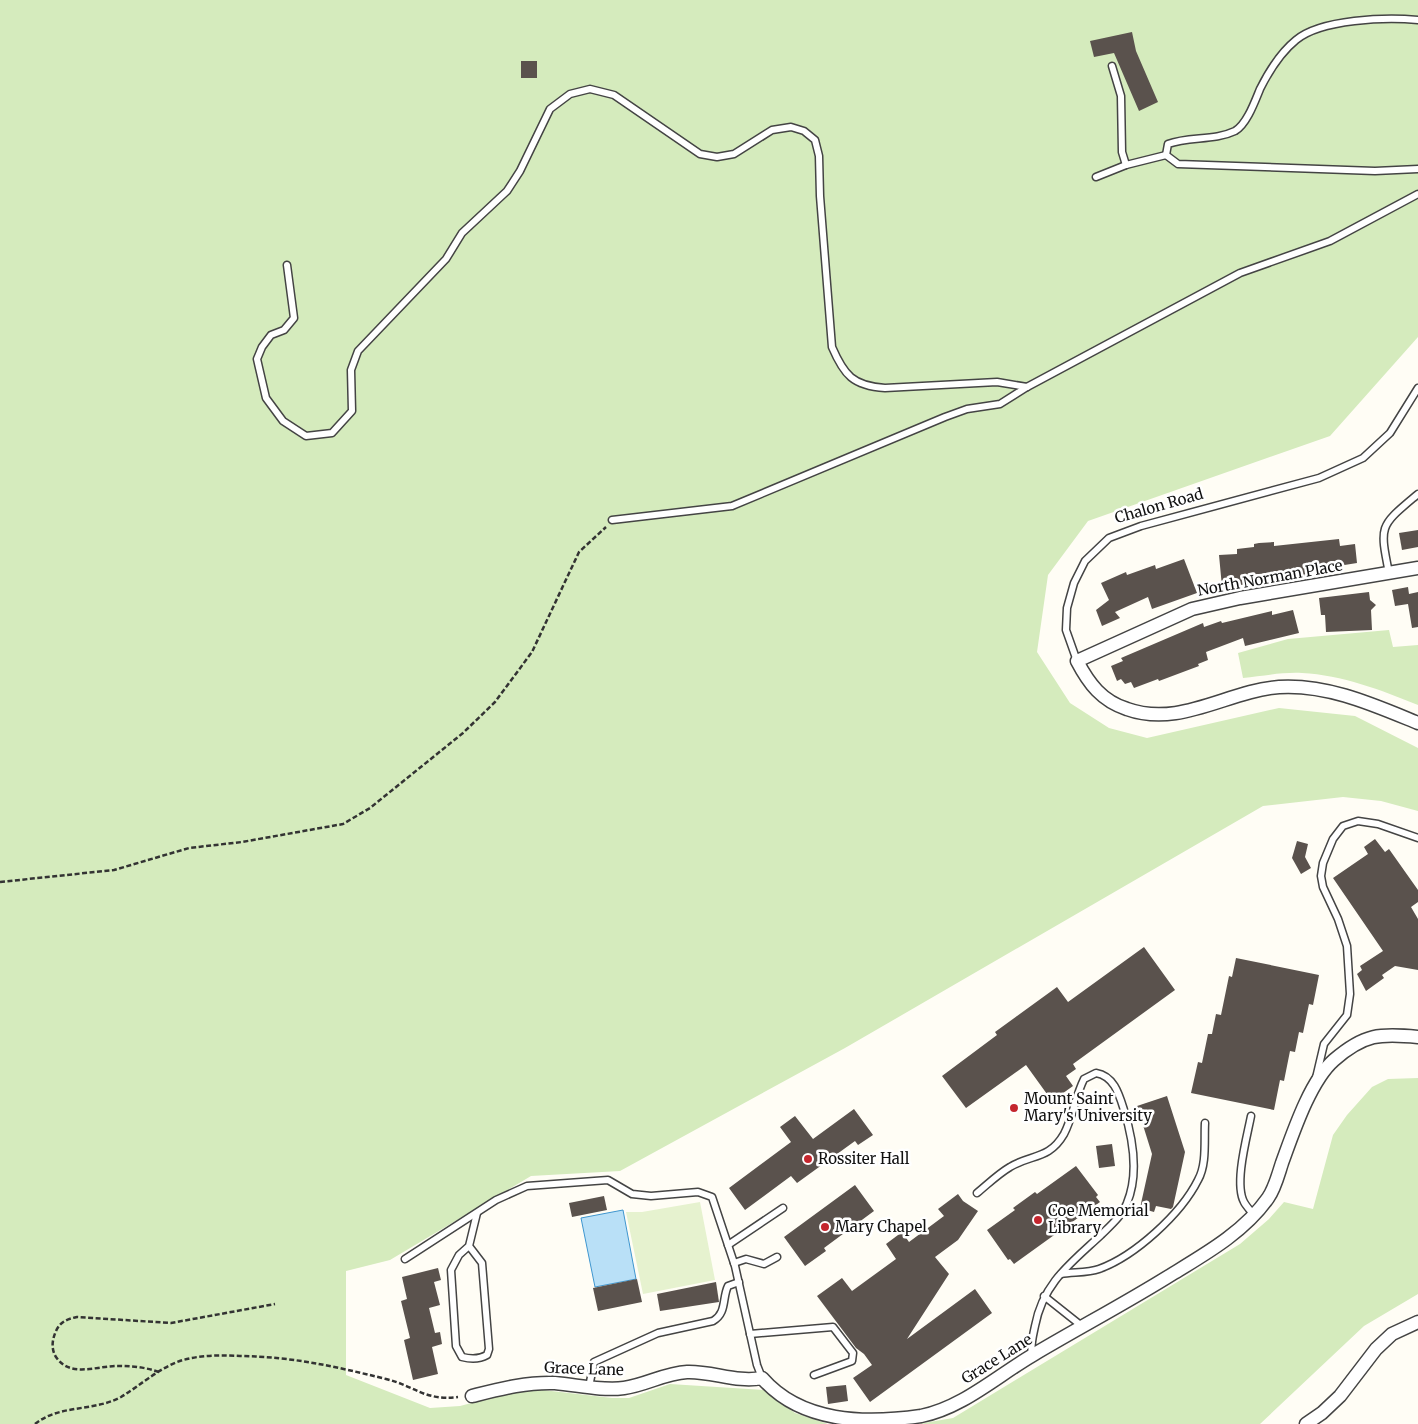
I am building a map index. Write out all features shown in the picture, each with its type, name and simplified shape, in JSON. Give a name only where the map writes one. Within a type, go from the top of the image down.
[{"type":"street","name":"North Norman Place","points":[[1077,661],[1192,609],[1240,598],[1418,568]]},
{"type":"street","name":"Chalon Road","points":[[1077,661],[1085,677],[1097,692],[1117,706],[1139,713],[1160,715],[1181,713],[1255,690],[1280,687],[1332,692],[1368,702],[1418,723]]},
{"type":"street","name":"Grace Lane","points":[[472,1396],[523,1384],[623,1388],[651,1382],[672,1374],[688,1372],[749,1380],[762,1378],[783,1397],[800,1408],[825,1416],[852,1421],[881,1421],[921,1416],[947,1409],[1032,1356],[1212,1250],[1268,1198],[1315,1082],[1332,1062],[1352,1045],[1368,1037],[1387,1034],[1418,1037]]},
{"type":"street","points":[[1306,1424],[1322,1413],[1340,1396],[1376,1349],[1392,1334],[1418,1322]]},
{"type":"lane","points":[[1166,155],[1168,144],[1182,139],[1220,135],[1236,130],[1248,115],[1276,61],[1296,39],[1316,29],[1334,25],[1387,19],[1418,20]]},
{"type":"lane","points":[[1112,66],[1121,96],[1122,152],[1126,166]]},
{"type":"lane","points":[[287,264],[294,318],[284,330],[271,336],[262,347],[257,359],[266,398],[283,421],[306,436],[332,433],[352,411],[351,370],[358,351],[446,260],[462,233],[507,191],[520,171],[550,109],[570,94],[590,89],[614,95],[700,154],[717,158],[734,154],[772,130],[791,127],[804,130],[815,140],[819,156],[820,196],[832,347],[840,366],[853,380],[868,387],[885,388],[997,382],[1026,387]]},
{"type":"lane","points":[[1096,177],[1166,155]]},
{"type":"lane","points":[[1166,155],[1178,164],[1375,171],[1418,169]]},
{"type":"lane","points":[[612,520],[732,506],[945,417],[967,409],[1000,404],[1026,387],[1240,273],[1330,241],[1418,194]]},
{"type":"lane","name":"Chalon Road","points":[[1077,661],[1066,630],[1067,608],[1074,584],[1086,561],[1109,538],[1141,526],[1319,478],[1363,458],[1390,433],[1418,388]]},
{"type":"lane","points":[[1389,574],[1383,531],[1386,522],[1418,494]]},
{"type":"lane","points":[[1315,1082],[1318,1062],[1324,1044],[1347,1015],[1350,994],[1347,946],[1338,919],[1322,886],[1321,876],[1333,839],[1343,826],[1358,821],[1378,824],[1418,838]]},
{"type":"lane","points":[[977,1193],[1008,1168],[1018,1162],[1032,1160],[1056,1145],[1069,1121],[1078,1090],[1089,1075],[1096,1073],[1110,1079],[1117,1091],[1125,1113],[1135,1165],[1133,1184],[1127,1204],[1114,1223],[1061,1274],[1044,1296],[1038,1312],[1031,1348],[1032,1356]]},
{"type":"lane","points":[[1251,1116],[1243,1157],[1241,1185],[1243,1200],[1252,1214]]},
{"type":"lane","points":[[1061,1274],[1098,1269],[1134,1250],[1175,1213],[1198,1180],[1203,1166],[1205,1123]]},
{"type":"lane","points":[[405,1259],[496,1200],[527,1186],[608,1180],[632,1194],[651,1196],[698,1192],[712,1196],[734,1263],[762,1378]]},
{"type":"lane","points":[[728,1245],[783,1208]]},
{"type":"lane","points":[[469,1246],[482,1263],[489,1349],[484,1357],[470,1359],[462,1358],[456,1346],[451,1270],[459,1255],[469,1246],[477,1213]]},
{"type":"lane","points":[[734,1263],[746,1259],[764,1264],[778,1257]]},
{"type":"lane","points":[[589,1387],[594,1362],[658,1333],[713,1321],[719,1316],[724,1307],[728,1286],[739,1282]]},
{"type":"lane","points":[[1044,1296],[1083,1327]]},
{"type":"lane","points":[[750,1334],[833,1328],[853,1353],[852,1361],[814,1375]]},
{"type":"path","points":[[0,882],[114,870],[189,848],[242,842],[343,824],[370,808],[463,733],[495,702],[532,652],[580,552],[612,520]]},
{"type":"path","points":[[158,1372],[134,1366],[75,1370],[66,1367],[55,1354],[52,1347],[56,1330],[68,1318],[77,1317],[171,1324],[275,1304]]},
{"type":"path","points":[[35,1424],[57,1411],[101,1404],[120,1397],[158,1372],[182,1360],[202,1356],[271,1356],[339,1366],[390,1380],[432,1397],[472,1396]]},
{"type":"green space","points":[[0,0],[1418,0],[1418,337],[1330,436],[1088,521],[1048,575],[1037,652],[1070,703],[1109,728],[1147,738],[1279,708],[1355,716],[1418,748],[1418,811],[1381,801],[1343,797],[1263,806],[845,1048],[620,1171],[531,1176],[390,1260],[346,1271],[346,1375],[430,1408],[460,1406],[521,1390],[534,1389],[612,1398],[629,1398],[670,1384],[764,1390],[795,1413],[828,1424],[0,1424]]},
{"type":"green space","points":[[1389,630],[1393,647],[1418,645],[1418,705],[1361,684],[1317,674],[1287,673],[1243,678],[1238,653],[1288,639]]},
{"type":"green space","points":[[1418,1078],[1418,1294],[1364,1326],[1260,1424],[918,1424],[953,1418],[1240,1244],[1269,1219],[1284,1202],[1313,1209],[1333,1135],[1347,1115],[1372,1087],[1388,1079]]},
{"type":"green space","points":[[700,1202],[715,1280],[643,1294],[626,1212],[642,1212]]},
{"type":"water","points":[[623,1210],[636,1279],[595,1287],[581,1218]]},
{"type":"building","points":[[1132,32],[1136,51],[1158,102],[1139,111],[1114,53],[1094,57],[1090,41]]},
{"type":"building","points":[[521,61],[537,61],[537,78],[521,78]]},
{"type":"building","points":[[1418,530],[1418,547],[1402,550],[1399,533]]},
{"type":"building","points":[[1339,539],[1340,546],[1355,544],[1357,563],[1307,571],[1307,576],[1289,578],[1290,571],[1248,575],[1249,584],[1222,587],[1219,555],[1237,554],[1237,549],[1254,547],[1254,544],[1259,543],[1274,542],[1274,546]]},
{"type":"building","points":[[1184,559],[1197,593],[1152,609],[1148,597],[1115,612],[1120,618],[1102,626],[1096,610],[1109,600],[1101,583],[1126,572],[1127,575],[1155,565],[1156,569]]},
{"type":"building","points":[[1408,587],[1409,594],[1418,592],[1418,627],[1412,628],[1408,604],[1395,606],[1392,590]]},
{"type":"building","points":[[1369,592],[1370,600],[1376,605],[1371,610],[1372,630],[1326,632],[1325,615],[1321,615],[1319,598]]},
{"type":"building","points":[[1293,610],[1299,633],[1245,646],[1243,638],[1206,652],[1208,660],[1198,664],[1199,666],[1159,681],[1158,679],[1134,688],[1131,682],[1125,684],[1121,679],[1117,681],[1111,666],[1123,661],[1121,658],[1203,623],[1204,627],[1221,621],[1222,623],[1272,611],[1272,615]]},
{"type":"building","points":[[1375,839],[1385,852],[1389,849],[1418,890],[1418,902],[1411,907],[1418,919],[1418,970],[1395,966],[1382,975],[1384,978],[1366,991],[1357,974],[1362,970],[1360,966],[1383,951],[1333,878],[1368,854],[1364,847]]},
{"type":"building","points":[[1297,841],[1308,844],[1305,857],[1311,868],[1301,874],[1292,858]]},
{"type":"building","points":[[1144,947],[1175,990],[1073,1064],[1076,1069],[1066,1076],[1073,1086],[1052,1101],[1026,1065],[966,1108],[942,1076],[997,1035],[995,1032],[1057,987],[1068,1002]]},
{"type":"building","points":[[1236,958],[1319,975],[1313,1005],[1309,1004],[1303,1033],[1299,1032],[1295,1052],[1290,1051],[1284,1081],[1280,1080],[1274,1110],[1191,1093],[1198,1062],[1202,1063],[1208,1034],[1212,1034],[1216,1014],[1221,1015],[1229,976],[1232,977]]},
{"type":"building","points":[[1167,1096],[1185,1152],[1173,1207],[1171,1209],[1156,1206],[1154,1212],[1140,1208],[1152,1154],[1137,1106]]},
{"type":"building","name":"Rossiter Hall","points":[[854,1109],[873,1135],[858,1145],[855,1141],[797,1183],[791,1176],[745,1210],[729,1188],[791,1142],[780,1127],[795,1116],[813,1139]]},
{"type":"building","points":[[1112,1144],[1115,1166],[1099,1168],[1096,1146]]},
{"type":"building","name":"Coe Memorial Library","points":[[1076,1166],[1098,1195],[1096,1197],[1100,1202],[1014,1264],[1010,1259],[1008,1260],[987,1230],[1015,1210],[1013,1208],[1035,1192],[1037,1194]]},
{"type":"building","name":"Mary Chapel","points":[[855,1185],[874,1211],[824,1248],[826,1251],[805,1266],[784,1237]]},
{"type":"building","points":[[958,1194],[963,1201],[978,1211],[958,1240],[935,1257],[949,1274],[907,1339],[975,1289],[992,1313],[870,1402],[853,1378],[872,1365],[864,1354],[856,1348],[817,1296],[842,1278],[852,1291],[896,1259],[886,1244],[902,1232],[909,1242],[944,1216],[938,1209]]},
{"type":"building","points":[[604,1196],[607,1210],[572,1217],[569,1203]]},
{"type":"building","points":[[438,1268],[441,1280],[434,1282],[440,1305],[429,1308],[435,1333],[440,1332],[442,1344],[432,1347],[438,1374],[413,1380],[404,1340],[410,1338],[401,1301],[407,1299],[402,1277]]},
{"type":"building","points":[[637,1279],[642,1302],[598,1311],[593,1288]]},
{"type":"building","points":[[716,1282],[719,1302],[660,1311],[657,1294]]},
{"type":"building","points":[[846,1385],[848,1401],[828,1404],[826,1387]]},
{"type":"place","name":"Mount Saint Mary's University","points":[[1014,1108]]},
{"type":"place","name":"Rossiter Hall","points":[[808,1159]]},
{"type":"place","name":"Coe Memorial Library","points":[[1038,1220]]},
{"type":"place","name":"Mary Chapel","points":[[825,1227]]}]
